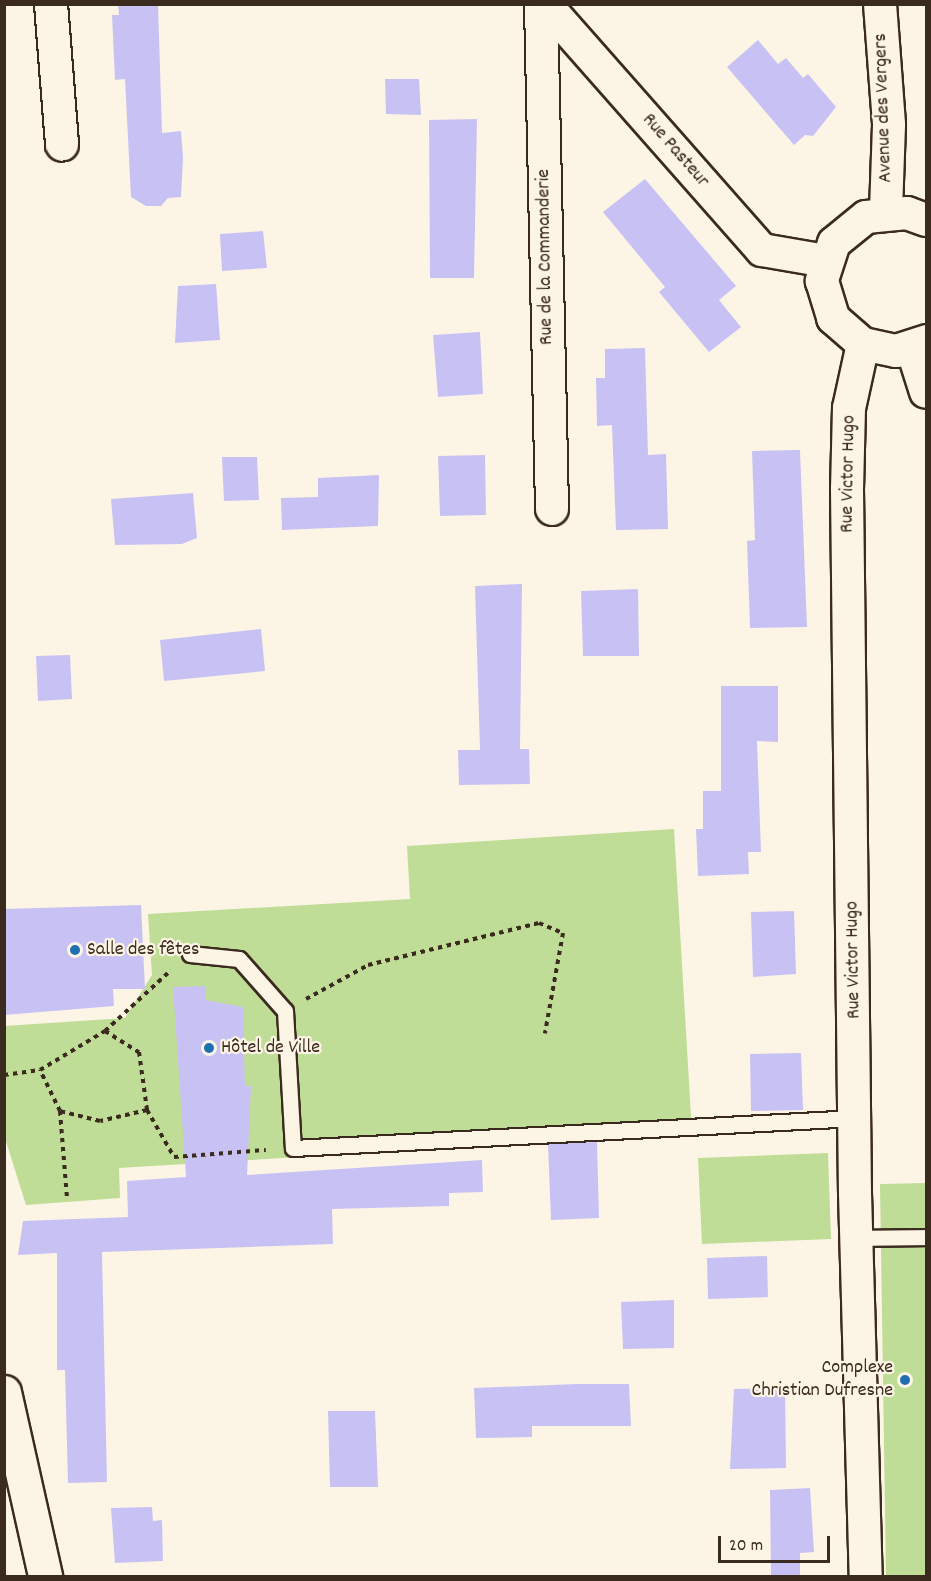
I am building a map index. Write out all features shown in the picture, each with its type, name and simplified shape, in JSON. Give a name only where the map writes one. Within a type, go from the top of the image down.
[{"type":"street","points":[[51,4],[62,145]]},
{"type":"street","name":"Rue de la Commanderie","points":[[541,4],[552,509]]},
{"type":"street","name":"Rue Pasteur","points":[[545,4],[762,250],[826,261]]},
{"type":"street","name":"Avenue des Vergers","points":[[880,4],[889,124],[886,212]]},
{"type":"street","points":[[927,220],[886,212],[848,227],[826,261],[822,281],[833,318],[862,344],[879,350],[919,345],[927,392]]},
{"type":"street","name":"Rue Victor Hugo","points":[[862,344],[849,408],[847,489],[856,1238],[866,1576]]},
{"type":"street","points":[[4,1392],[45,1576]]},
{"type":"lane","points":[[190,954],[239,959],[285,1011],[293,1148],[856,1118]]},
{"type":"lane","points":[[856,1238],[927,1237]]},
{"type":"path","points":[[285,1011],[368,965],[539,923],[563,933],[545,1033]]},
{"type":"path","points":[[4,1075],[40,1070],[105,1031],[190,954]]},
{"type":"path","points":[[105,1031],[138,1052],[147,1110],[174,1157],[293,1148]]},
{"type":"path","points":[[40,1070],[60,1112],[67,1198]]},
{"type":"path","points":[[60,1112],[100,1121],[147,1110]]},
{"type":"green space","points":[[674,829],[692,1133],[119,1168],[120,1198],[26,1205],[5,1138],[4,1026],[125,1018],[152,975],[148,914],[410,899],[407,846]]},
{"type":"green space","points":[[828,1153],[831,1239],[702,1244],[698,1158]]},
{"type":"green space","name":"Complexe Christian Dufresne","points":[[926,1183],[926,1576],[886,1576],[880,1184]]},
{"type":"building","points":[[118,4],[158,4],[162,133],[181,131],[183,157],[181,197],[168,198],[161,206],[146,206],[131,197],[125,79],[115,80],[112,15],[119,15]]},
{"type":"building","points":[[758,40],[778,64],[786,58],[803,78],[808,74],[836,107],[813,136],[805,135],[794,145],[727,67]]},
{"type":"building","points":[[385,79],[419,79],[421,115],[386,114]]},
{"type":"building","points":[[477,119],[474,278],[430,278],[429,120]]},
{"type":"building","points":[[645,179],[736,286],[719,300],[741,327],[709,352],[659,292],[665,287],[603,212]]},
{"type":"building","points":[[263,231],[267,268],[222,271],[220,234]]},
{"type":"building","points":[[216,284],[220,340],[175,343],[178,286]]},
{"type":"building","points":[[480,332],[483,394],[438,397],[433,335]]},
{"type":"building","points":[[645,348],[648,455],[666,454],[668,529],[616,530],[612,425],[597,426],[596,378],[605,378],[605,349]]},
{"type":"building","points":[[800,450],[807,627],[750,628],[747,541],[755,540],[752,451]]},
{"type":"building","points":[[485,455],[486,515],[440,516],[438,456]]},
{"type":"building","points":[[222,457],[257,457],[259,500],[224,501]]},
{"type":"building","points":[[379,475],[378,526],[282,530],[281,498],[318,497],[318,478]]},
{"type":"building","points":[[193,493],[197,538],[182,544],[115,545],[111,499]]},
{"type":"building","points":[[522,584],[520,749],[529,749],[530,784],[459,785],[458,750],[480,750],[475,586]]},
{"type":"building","points":[[638,589],[639,656],[583,656],[581,591]]},
{"type":"building","points":[[261,629],[265,671],[164,681],[160,640]]},
{"type":"building","points":[[70,655],[72,699],[38,701],[36,656]]},
{"type":"building","points":[[721,686],[778,686],[778,742],[757,741],[761,852],[748,852],[749,874],[698,876],[696,829],[703,829],[703,791],[721,791]]},
{"type":"building","name":"Salle des fêtes","points":[[141,905],[145,989],[113,989],[114,1006],[4,1015],[4,909]]},
{"type":"building","points":[[794,911],[796,974],[753,977],[751,912]]},
{"type":"building","points":[[206,986],[206,1000],[243,1007],[245,1086],[251,1086],[247,1175],[482,1160],[483,1192],[449,1193],[449,1206],[332,1209],[333,1244],[102,1252],[107,1482],[68,1483],[65,1370],[57,1370],[57,1253],[18,1255],[23,1221],[128,1217],[127,1181],[186,1177],[173,987]]},
{"type":"building","points":[[801,1053],[803,1110],[751,1111],[750,1054]]},
{"type":"building","points":[[597,1142],[599,1218],[551,1220],[548,1144]]},
{"type":"building","points":[[767,1256],[768,1297],[708,1299],[707,1258]]},
{"type":"building","points":[[674,1300],[674,1348],[623,1349],[621,1302]]},
{"type":"building","points":[[629,1384],[631,1426],[532,1426],[532,1437],[476,1438],[474,1388]]},
{"type":"building","points":[[785,1388],[786,1468],[730,1469],[734,1389]]},
{"type":"building","points":[[328,1411],[375,1411],[378,1487],[330,1487]]},
{"type":"building","points":[[810,1488],[814,1552],[800,1553],[800,1575],[771,1576],[770,1490]]},
{"type":"building","points":[[152,1507],[153,1521],[162,1520],[163,1561],[115,1563],[111,1508]]},
{"type":"place","name":"Salle des fêtes","points":[[75,950]]},
{"type":"place","name":"Hôtel de Ville","points":[[209,1048]]},
{"type":"place","name":"Complexe Christian Dufresne","points":[[905,1380]]}]
